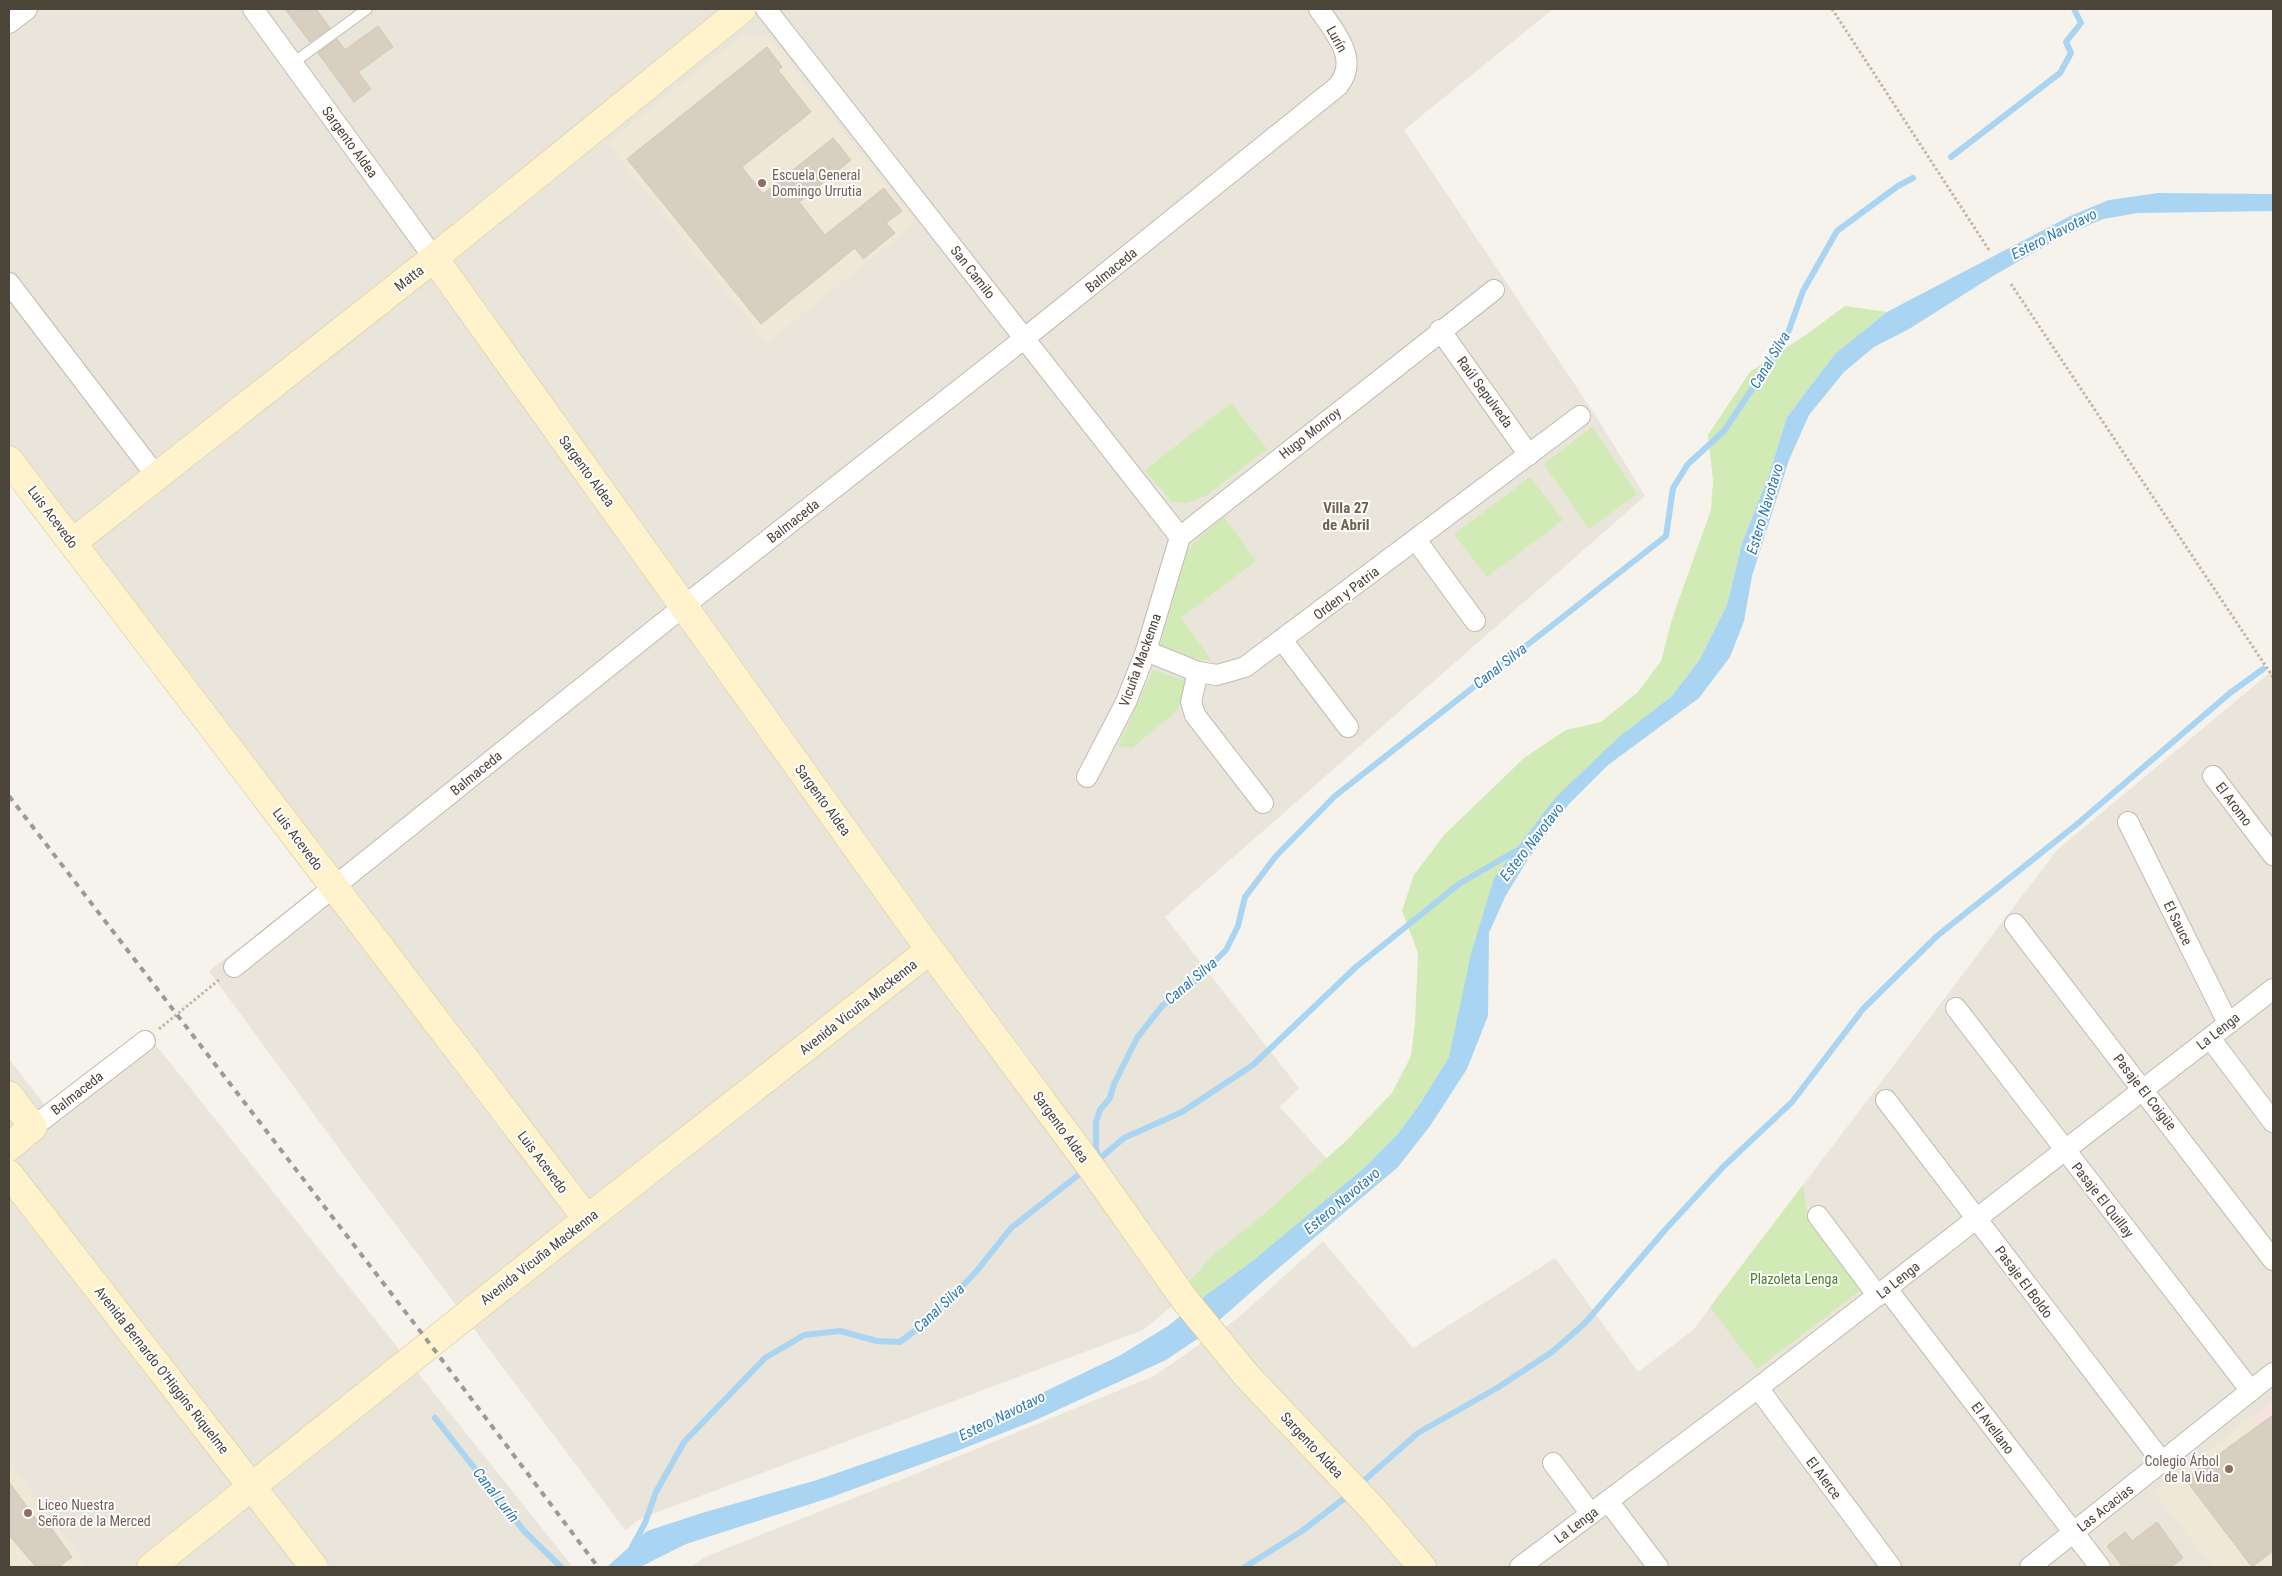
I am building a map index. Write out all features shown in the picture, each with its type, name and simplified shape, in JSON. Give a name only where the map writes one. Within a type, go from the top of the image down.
[{"type":"street","points":[[9,23],[26,9]]},
{"type":"street","name":"Sargento Aldea","points":[[253,9],[434,258],[930,950],[1075,1145],[1185,1300],[1216,1340],[1364,1500],[1422,1567]]},
{"type":"street","name":"Matta","points":[[72,543],[434,258],[742,9]]},
{"type":"street","name":"San Camilo","points":[[766,9],[1180,537]]},
{"type":"street","name":"Lurín","points":[[1319,9],[1344,48],[1348,62],[1347,71]]},
{"type":"street","name":"Balmaceda","points":[[234,967],[684,606],[1025,338],[1333,91],[1344,78],[1347,71]]},
{"type":"street","points":[[9,284],[157,477]]},
{"type":"street","name":"Hugo Monroy","points":[[1180,537],[1440,330],[1494,290]]},
{"type":"street","name":"Raúl Sepulveda","points":[[1440,330],[1529,455]]},
{"type":"street","name":"Orden y Patria","points":[[1146,652],[1198,672],[1217,675],[1245,667],[1580,416]]},
{"type":"street","name":"Luis Acevedo","points":[[9,460],[587,1220]]},
{"type":"street","name":"Vicuña Mackenna","points":[[1086,777],[1126,702],[1146,652],[1180,537]]},
{"type":"street","points":[[1416,540],[1475,621]]},
{"type":"street","points":[[1282,640],[1348,727]]},
{"type":"street","points":[[1198,672],[1191,702],[1196,715],[1263,803]]},
{"type":"street","name":"El Aromo","points":[[2213,776],[2273,855]]},
{"type":"street","name":"El Sauce","points":[[2128,822],[2228,1024]]},
{"type":"street","name":"Pasaje El Coigüe","points":[[2015,924],[2273,1260]]},
{"type":"street","name":"Avenida Vicuña Mackenna","points":[[151,1567],[930,950]]},
{"type":"street","name":"La Lenga","points":[[1520,1567],[1758,1388],[2273,989]]},
{"type":"street","name":"Pasaje El Quillay","points":[[1956,1008],[2251,1391]]},
{"type":"street","points":[[2210,1038],[2273,1122]]},
{"type":"street","name":"Balmaceda","points":[[9,1146],[145,1041]]},
{"type":"street","points":[[9,1095],[34,1127]]},
{"type":"street","name":"Pasaje El Boldo","points":[[1886,1100],[2163,1462]]},
{"type":"street","name":"Avenida Bernardo O'Higgins Riquelme","points":[[9,1174],[314,1567]]},
{"type":"street","name":"El Avellano","points":[[1818,1216],[1882,1292],[2100,1567]]},
{"type":"street","name":"Las Acacias","points":[[2030,1567],[2273,1373]]},
{"type":"street","name":"El Alerce","points":[[1758,1388],[1890,1567]]},
{"type":"street","points":[[1553,1463],[1591,1514]]},
{"type":"street","points":[[1608,1501],[1658,1567]]},
{"type":"lane","points":[[293,63],[367,9]]},
{"type":"path","points":[[1832,9],[1989,250]]},
{"type":"path","points":[[2010,284],[2273,677]]},
{"type":"path","points":[[145,1041],[234,967]]},
{"type":"shaded area","points":[[9,9],[1553,9],[1404,130],[1596,416],[1645,496],[1165,917],[1299,1088],[1280,1107],[1337,1170],[1143,1330],[642,1518],[625,1530],[362,1180],[209,971],[330,878],[9,448]]},
{"type":"shaded area","name":"Escuela General Domingo Urrutia","points":[[767,35],[916,223],[767,343],[607,143],[741,36]]},
{"type":"shaded area","points":[[2273,670],[2273,1567],[690,1567],[707,1556],[915,1474],[1154,1376],[1239,1317],[1323,1241],[1413,1348],[1555,1258],[1638,1372],[1693,1330],[2057,850]]},
{"type":"shaded area","points":[[144,1030],[573,1567],[9,1567],[9,1059],[48,1109]]},
{"type":"shaded area","points":[[2273,1400],[2273,1446],[2251,1417]]},
{"type":"shaded area","name":"Colegio Árbol de la Vida","points":[[2251,1417],[2273,1446],[2273,1567],[2213,1567],[2154,1493]]},
{"type":"shaded area","name":"Liceo Nuestra Señora de la Merced","points":[[9,1461],[88,1567],[30,1565],[9,1567]]},
{"type":"green space","points":[[1845,306],[1887,312],[1835,354],[1787,417],[1769,475],[1742,543],[1727,605],[1700,659],[1672,696],[1620,736],[1494,878],[1449,1057],[1420,1104],[1397,1135],[1364,1168],[1255,1259],[1196,1302],[1187,1284],[1214,1254],[1262,1216],[1346,1141],[1392,1093],[1411,1056],[1415,1023],[1418,953],[1402,911],[1414,875],[1444,835],[1524,758],[1566,730],[1601,722],[1638,692],[1661,661],[1672,619],[1711,510],[1713,481],[1708,435],[1750,372]]},
{"type":"green space","points":[[1231,403],[1267,449],[1207,495],[1187,503],[1172,502],[1145,470]]},
{"type":"green space","points":[[1592,427],[1637,494],[1589,529],[1544,464]]},
{"type":"green space","points":[[1530,477],[1563,520],[1487,577],[1454,534]]},
{"type":"green space","points":[[1224,517],[1256,561],[1181,618],[1212,661],[1193,658],[1160,645],[1187,552],[1196,541]]},
{"type":"green space","points":[[1153,670],[1186,681],[1178,710],[1132,748],[1118,746]]},
{"type":"green space","name":"Plazoleta Lenga","points":[[1803,1185],[1807,1214],[1865,1287],[1757,1369],[1710,1307]]},
{"type":"water","name":"Estero Navotavo","points":[[2158,193],[2273,194],[2273,211],[2138,213],[2103,219],[2061,237],[1993,276],[1909,329],[1874,347],[1844,372],[1809,415],[1789,460],[1752,576],[1744,621],[1730,657],[1699,698],[1608,765],[1569,804],[1528,859],[1505,897],[1489,933],[1488,1016],[1467,1069],[1430,1126],[1398,1167],[1200,1337],[1166,1360],[1038,1419],[957,1451],[829,1498],[686,1544],[640,1567],[607,1567],[647,1531],[817,1480],[975,1425],[1119,1356],[1168,1326],[1255,1259],[1364,1168],[1397,1135],[1420,1104],[1449,1057],[1471,954],[1494,878],[1556,797],[1620,736],[1672,696],[1700,659],[1727,605],[1742,543],[1769,475],[1787,417],[1835,354],[1887,312],[2070,216],[2109,200]]},
{"type":"building","points":[[285,9],[316,9],[330,28],[310,42]]},
{"type":"building","points":[[378,26],[393,47],[358,72],[371,89],[354,102],[318,53],[337,39],[345,50]]},
{"type":"building","name":"Escuela General Domingo Urrutia","points":[[767,47],[782,67],[778,70],[811,112],[742,167],[763,194],[833,138],[851,160],[799,202],[825,235],[884,188],[902,211],[886,223],[895,233],[863,259],[855,248],[761,324],[627,159]]},
{"type":"building","name":"Colegio Árbol de la Vida","points":[[2273,1415],[2273,1551],[2252,1567],[2185,1479]]},
{"type":"building","points":[[9,1482],[44,1530],[50,1526],[72,1557],[59,1567],[36,1567],[9,1535]]},
{"type":"building","points":[[2157,1522],[2183,1558],[2171,1567],[2123,1567],[2107,1546],[2125,1532],[2132,1541]]},
{"type":"waterway","name":"Canal Silva","points":[[1951,157],[2060,73],[2071,53],[2066,42],[2081,23],[2074,9]]},
{"type":"waterway","name":"Canal Silva","points":[[1099,1159],[1096,1148],[1096,1122],[1100,1110],[1110,1098],[1114,1084],[1137,1038],[1162,1006],[1195,981],[1226,950],[1238,926],[1245,897],[1276,856],[1335,796],[1666,536],[1673,488],[1688,464],[1724,431],[1768,365],[1789,330],[1803,291],[1837,231],[1898,186],[1913,178]]},
{"type":"waterway","points":[[1359,1485],[1418,1433],[1497,1388],[1552,1352],[1585,1323],[1665,1230],[1723,1167],[1792,1102],[1863,1009],[1937,936],[2076,825],[2230,693],[2263,669]]},
{"type":"waterway","name":"Canal Silva","points":[[1098,1160],[1124,1138],[1182,1112],[1253,1065],[1356,967],[1459,884],[1521,848]]},
{"type":"waterway","name":"Canal Silva","points":[[632,1547],[645,1523],[656,1492],[684,1442],[765,1358],[804,1335],[840,1331],[877,1341],[900,1342],[929,1320],[975,1273],[1011,1228],[1086,1169]]},
{"type":"waterway","name":"Canal Lurín","points":[[435,1418],[524,1531],[561,1567]]},
{"type":"waterway","points":[[1245,1567],[1302,1531],[1350,1494]]},
{"type":"railway","points":[[9,796],[430,1344],[598,1567]]},
{"type":"place","name":"Escuela General Domingo Urrutia","points":[[762,183]]},
{"type":"place","name":"Colegio Árbol de la Vida","points":[[2229,1469]]},
{"type":"place","name":"Liceo Nuestra Señora de la Merced","points":[[28,1513]]},
{"type":"district","name":"Villa 27 de Abril","points":[[1346,516]]}]
